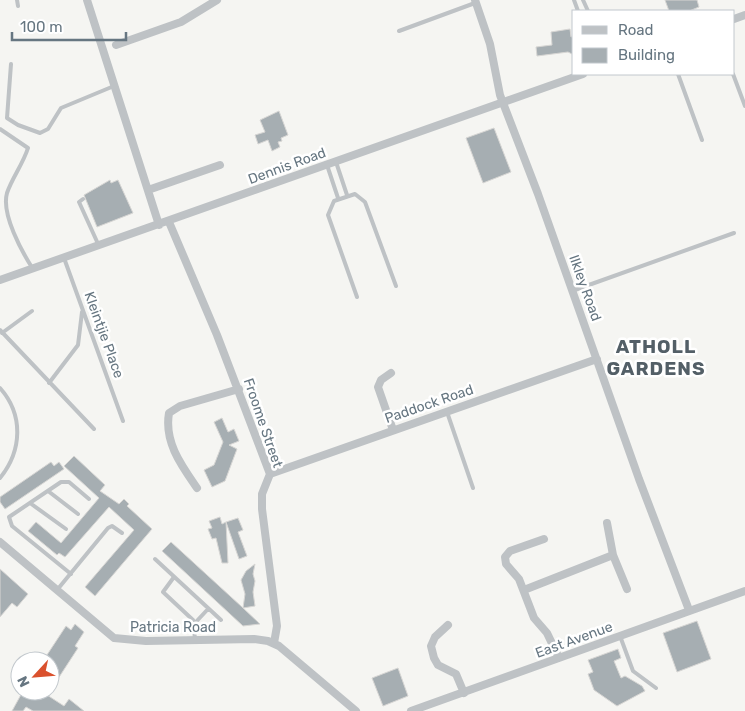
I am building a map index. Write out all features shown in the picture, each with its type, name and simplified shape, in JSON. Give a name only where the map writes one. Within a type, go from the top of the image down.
[{"type":"street","points":[[87,0],[159,225]]},
{"type":"street","points":[[116,45],[182,22],[217,0]]},
{"type":"street","name":"Ilkley Road","points":[[475,1],[490,44],[498,89],[689,610]]},
{"type":"street","name":"Dennis Road","points":[[0,280],[169,222],[580,75]]},
{"type":"street","points":[[148,190],[220,165]]},
{"type":"street","name":"Froome Street","points":[[169,222],[239,389],[270,474],[262,500],[276,615],[277,632],[274,643]]},
{"type":"street","name":"Paddock Road","points":[[270,474],[597,359]]},
{"type":"street","points":[[391,373],[381,380],[378,387],[393,430]]},
{"type":"street","points":[[197,488],[176,458],[167,427],[169,414],[180,406],[239,389]]},
{"type":"street","points":[[607,523],[613,555],[627,589]]},
{"type":"street","points":[[544,539],[510,551],[504,557],[524,590],[534,618],[547,633],[559,658]]},
{"type":"street","name":"Patricia Road","points":[[0,542],[114,638],[146,641],[254,639],[274,643]]},
{"type":"street","points":[[524,590],[613,555]]},
{"type":"street","name":"East Avenue","points":[[411,711],[745,591]]},
{"type":"street","points":[[448,625],[435,637],[431,646],[438,665],[456,674],[464,693]]},
{"type":"street","points":[[274,643],[356,711]]},
{"type":"lane","points":[[17,0],[18,6]]},
{"type":"lane","points":[[399,31],[475,1]]},
{"type":"lane","points":[[11,64],[7,118],[18,126],[40,133],[48,128],[61,108],[114,86]]},
{"type":"lane","points":[[678,75],[702,140]]},
{"type":"lane","points":[[733,75],[745,106]]},
{"type":"lane","points":[[0,129],[28,148],[7,193],[6,203],[19,246],[33,269]]},
{"type":"lane","points":[[336,162],[347,195]]},
{"type":"lane","points":[[327,165],[338,198]]},
{"type":"lane","points":[[357,297],[328,215],[330,206],[338,198],[347,195],[355,194],[365,202],[396,286]]},
{"type":"lane","points":[[84,199],[79,201],[98,246]]},
{"type":"lane","points":[[86,217],[91,214]]},
{"type":"lane","points":[[572,291],[734,234]]},
{"type":"lane","name":"Kleintjie Place","points":[[64,257],[123,421]]},
{"type":"lane","points":[[49,382],[78,344],[82,329],[82,308]]},
{"type":"lane","points":[[32,311],[1,331],[94,429]]},
{"type":"lane","points":[[0,388],[9,400],[18,429],[12,460],[0,478]]},
{"type":"lane","points":[[447,412],[473,488]]},
{"type":"lane","points":[[71,574],[12,526],[9,517],[66,481],[89,499]]},
{"type":"lane","points":[[48,491],[78,514]]},
{"type":"lane","points":[[30,503],[66,529]]},
{"type":"lane","points":[[57,590],[108,528],[112,526],[122,534]]},
{"type":"lane","points":[[155,560],[220,620]]},
{"type":"lane","points":[[174,577],[163,592],[190,616],[194,624],[195,639]]},
{"type":"lane","points":[[194,624],[208,609]]},
{"type":"lane","points":[[620,636],[633,671],[656,688]]},
{"type":"building","points":[[665,0],[697,0],[699,7],[692,10],[669,10]]},
{"type":"building","points":[[570,29],[572,54],[568,52],[537,56],[536,47],[552,45],[551,32]]},
{"type":"building","points":[[279,111],[288,135],[281,138],[282,141],[278,142],[280,147],[272,151],[268,140],[258,144],[255,135],[265,132],[260,120]]},
{"type":"building","points":[[494,128],[511,172],[483,183],[466,138]]},
{"type":"building","points":[[110,180],[111,183],[118,180],[133,213],[97,227],[84,195]]},
{"type":"building","points":[[222,418],[228,432],[234,429],[239,441],[229,445],[237,449],[225,481],[212,487],[204,470],[214,465],[223,442],[214,422]]},
{"type":"building","points":[[74,456],[105,485],[100,491],[119,504],[124,499],[129,504],[127,506],[152,529],[95,596],[85,587],[134,530],[109,507],[65,557],[59,553],[57,555],[28,531],[36,522],[61,543],[99,498],[64,466]]},
{"type":"building","points":[[51,462],[54,466],[59,462],[64,469],[5,509],[0,502],[0,497]]},
{"type":"building","points":[[220,517],[222,524],[226,522],[228,563],[222,563],[216,538],[212,539],[208,529],[212,528],[209,521]]},
{"type":"building","points":[[238,518],[243,530],[238,532],[247,556],[239,559],[226,522]]},
{"type":"building","points":[[171,542],[260,624],[243,626],[162,551]]},
{"type":"building","points":[[255,564],[253,592],[255,606],[243,608],[245,594],[241,580],[246,571]]},
{"type":"building","points":[[0,569],[28,594],[17,607],[12,603],[0,617]]},
{"type":"building","points":[[697,621],[711,659],[677,672],[663,633]]},
{"type":"building","points":[[75,624],[84,632],[75,646],[78,648],[60,676],[60,651],[50,651],[66,626],[71,630]]},
{"type":"building","points":[[618,649],[621,658],[614,661],[621,678],[625,676],[642,686],[645,691],[617,706],[594,690],[588,674],[593,672],[588,660]]},
{"type":"building","points":[[398,668],[408,696],[383,706],[372,678]]},
{"type":"building","points":[[69,699],[84,711],[33,711],[26,707],[23,711],[12,711],[18,701],[56,701],[64,706]]},
{"type":"district","name":"ATHOLL GARDENS","points":[[656,357]]}]
